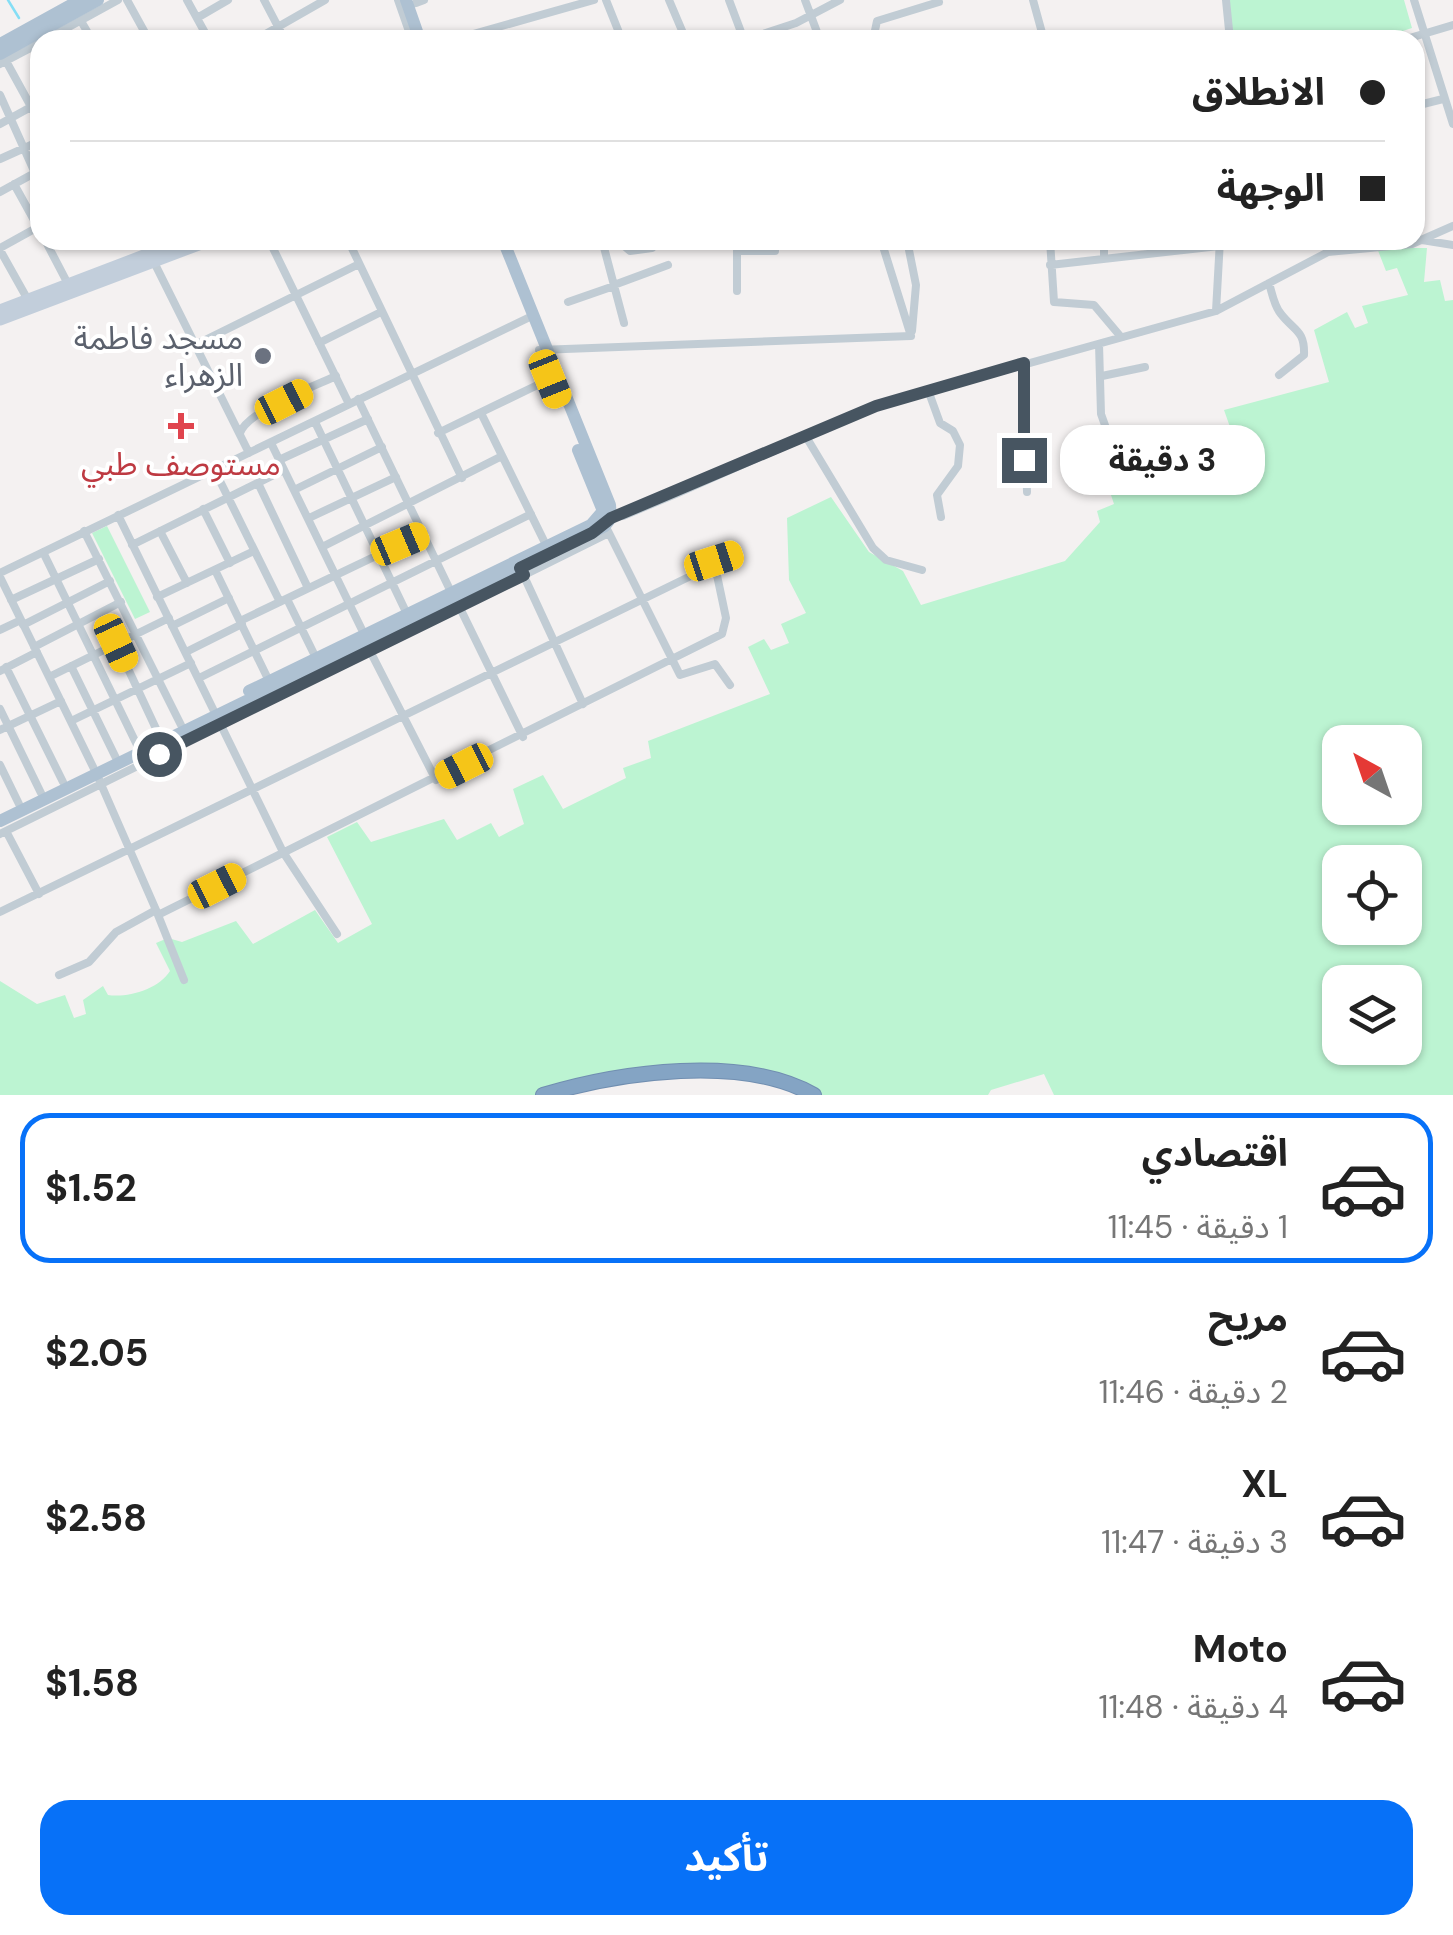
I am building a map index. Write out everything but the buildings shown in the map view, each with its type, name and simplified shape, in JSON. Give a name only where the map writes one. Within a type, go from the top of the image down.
[{"type":"highway","points":[[543,1095],[594,1082],[726,1071],[784,1081],[814,1095]]},
{"type":"highway","points":[[572,1095],[627,1086],[726,1080],[763,1084],[796,1095]]},
{"type":"main road","points":[[49,30],[80,0]]},
{"type":"main road","points":[[53,30],[98,0]]},
{"type":"main road","points":[[415,1],[422,30]]},
{"type":"main road","points":[[0,44],[30,42]]},
{"type":"main road","points":[[2,60],[30,45]]},
{"type":"main road","points":[[2,829],[97,775],[455,599],[522,572],[605,522],[610,505],[503,250]]},
{"type":"main road","points":[[0,310],[149,251]]},
{"type":"main road","points":[[0,320],[149,251]]},
{"type":"main road","points":[[543,350],[550,379],[605,522]]},
{"type":"main road","points":[[0,814],[63,782],[97,775],[116,758],[160,735],[181,725],[216,717],[269,682],[316,658],[407,614],[455,599],[546,545],[605,522]]},
{"type":"street","points":[[60,30],[118,0]]},
{"type":"street","points":[[127,0],[144,30]]},
{"type":"street","points":[[187,0],[204,30]]},
{"type":"street","points":[[197,18],[228,0]]},
{"type":"street","points":[[264,0],[282,30]]},
{"type":"street","points":[[274,30],[325,0]]},
{"type":"street","points":[[398,0],[408,30]]},
{"type":"street","points":[[549,0],[553,12]]},
{"type":"street","points":[[488,30],[594,0]]},
{"type":"street","points":[[606,0],[618,30]]},
{"type":"street","points":[[668,0],[682,30]]},
{"type":"street","points":[[729,0],[740,30]]},
{"type":"street","points":[[806,0],[816,30]]},
{"type":"street","points":[[770,30],[840,0]]},
{"type":"street","points":[[1033,0],[1041,30]]},
{"type":"street","points":[[1226,0],[1229,30]]},
{"type":"street","points":[[1414,0],[1421,30]]},
{"type":"street","points":[[875,30],[877,20],[939,2]]},
{"type":"street","points":[[81,20],[86,30]]},
{"type":"street","points":[[1425,34],[1453,25]]},
{"type":"street","points":[[1425,44],[1453,124]]},
{"type":"street","points":[[2,60],[30,104]]},
{"type":"street","points":[[0,96],[30,160]]},
{"type":"street","points":[[1425,103],[1444,98]]},
{"type":"street","points":[[0,124],[30,107]]},
{"type":"street","points":[[0,159],[30,145]]},
{"type":"street","points":[[0,191],[30,176]]},
{"type":"street","points":[[14,184],[30,213]]},
{"type":"street","points":[[1425,239],[1453,226]]},
{"type":"street","points":[[28,300],[0,249],[30,234]]},
{"type":"street","points":[[1425,240],[1453,245]]},
{"type":"street","points":[[50,250],[68,284]]},
{"type":"street","points":[[274,250],[336,376],[368,418],[523,737]]},
{"type":"street","points":[[353,250],[462,478]]},
{"type":"street","points":[[605,250],[624,323]]},
{"type":"street","points":[[737,291],[737,251],[774,250]]},
{"type":"street","points":[[884,250],[911,336]]},
{"type":"street","points":[[909,250],[916,285],[911,336]]},
{"type":"street","points":[[1050,250],[1054,302],[1094,305],[1121,337]]},
{"type":"street","points":[[1104,250],[1104,260]]},
{"type":"street","points":[[1151,250],[1151,255]]},
{"type":"street","points":[[1050,265],[1179,250]]},
{"type":"street","points":[[1216,311],[1219,250]]},
{"type":"street","points":[[730,685],[715,664],[683,678],[605,522],[805,435],[928,390],[1216,311],[1328,252],[1344,250]]},
{"type":"street","points":[[149,251],[250,453]]},
{"type":"street","points":[[195,345],[359,264]]},
{"type":"street","points":[[568,302],[668,265]]},
{"type":"street","points":[[1269,283],[1282,317],[1302,332],[1304,342],[1304,355],[1279,376]]},
{"type":"street","points":[[320,343],[381,312]]},
{"type":"street","points":[[184,980],[131,848],[1,579],[84,531],[529,318]]},
{"type":"street","points":[[543,350],[911,336]]},
{"type":"street","points":[[1099,344],[1101,414],[1116,456],[1107,468]]},
{"type":"street","points":[[1024,363],[1027,492]]},
{"type":"street","points":[[1102,376],[1146,367]]},
{"type":"street","points":[[240,434],[243,424],[258,412],[336,376]]},
{"type":"street","points":[[438,433],[550,379]]},
{"type":"street","points":[[928,390],[937,417],[953,431],[960,445],[958,466],[938,495],[941,517]]},
{"type":"street","points":[[480,413],[546,545]]},
{"type":"street","points":[[279,460],[368,418]]},
{"type":"street","points":[[315,422],[407,614]]},
{"type":"street","points":[[805,435],[873,548],[886,560],[922,570]]},
{"type":"street","points":[[270,443],[364,634]]},
{"type":"street","points":[[294,490],[382,447]]},
{"type":"street","points":[[322,547],[502,456]]},
{"type":"street","points":[[214,469],[254,551],[316,658]]},
{"type":"street","points":[[132,544],[284,470]]},
{"type":"street","points":[[308,518],[396,477]]},
{"type":"street","points":[[258,484],[308,588]]},
{"type":"street","points":[[203,509],[230,563]]},
{"type":"street","points":[[199,678],[531,514]]},
{"type":"street","points":[[118,516],[283,852],[337,934]]},
{"type":"street","points":[[160,530],[187,583]]},
{"type":"street","points":[[84,531],[181,725]]},
{"type":"street","points":[[186,652],[335,574],[424,533]]},
{"type":"street","points":[[158,597],[254,551]]},
{"type":"street","points":[[42,552],[138,747]]},
{"type":"street","points":[[0,912],[714,561],[738,553]]},
{"type":"street","points":[[11,600],[99,559]]},
{"type":"street","points":[[59,975],[88,962],[116,932],[523,737],[672,661],[726,628],[714,561]]},
{"type":"street","points":[[216,570],[269,682]]},
{"type":"street","points":[[522,572],[583,704]]},
{"type":"street","points":[[0,630],[110,581]]},
{"type":"street","points":[[49,676],[137,633],[229,598]]},
{"type":"street","points":[[216,717],[370,651],[455,599]]},
{"type":"street","points":[[63,782],[31,715],[3,669],[121,602]]},
{"type":"street","points":[[116,643],[160,735]]},
{"type":"street","points":[[370,651],[436,780]]},
{"type":"street","points":[[70,721],[192,663]]},
{"type":"street","points":[[72,666],[116,758]]},
{"type":"street","points":[[4,728],[61,701]]},
{"type":"street","points":[[0,709],[4,728],[41,794]]},
{"type":"street","points":[[0,765],[19,804]]},
{"type":"street","points":[[2,829],[39,894]]},
{"type":"green space","points":[[1228,0],[1404,0],[1412,28],[1406,30],[1231,30]]},
{"type":"green space","points":[[1427,248],[1424,282],[1440,280],[1445,301],[1453,300],[1453,1095],[1054,1095],[1044,1074],[991,1090],[988,1095],[821,1095],[787,1075],[735,1067],[579,1082],[535,1095],[0,1095],[0,981],[37,1004],[65,995],[74,1018],[86,1014],[83,1000],[103,986],[108,995],[125,995],[151,987],[165,977],[170,971],[156,943],[168,938],[182,942],[236,921],[253,944],[315,910],[338,943],[372,924],[327,837],[357,822],[371,842],[444,819],[457,840],[491,823],[499,837],[524,824],[513,789],[543,775],[563,809],[626,778],[623,768],[651,758],[648,741],[770,694],[748,647],[764,639],[771,650],[789,643],[781,624],[806,613],[789,580],[787,518],[831,497],[869,552],[903,571],[921,605],[1065,561],[1100,522],[1097,511],[1114,504],[1110,492],[1140,470],[1138,460],[1230,427],[1224,410],[1329,382],[1314,330],[1347,312],[1355,328],[1368,323],[1362,306],[1408,295],[1397,268],[1386,271],[1378,250]]},
{"type":"green space","points":[[107,526],[150,612],[135,619],[92,533]]},
{"type":"waterway","points":[[8,0],[19,18]]},
{"type":"place","name":"مسجد فاطمة الزهراء","points":[[263,356]]},
{"type":"place","name":"مستوصف طبي","points":[[181,426]]},
{"type":"route","points":[[159,754],[524,575],[520,568],[592,533],[611,518],[678,493],[876,406],[1024,363],[1024,460]]}]
